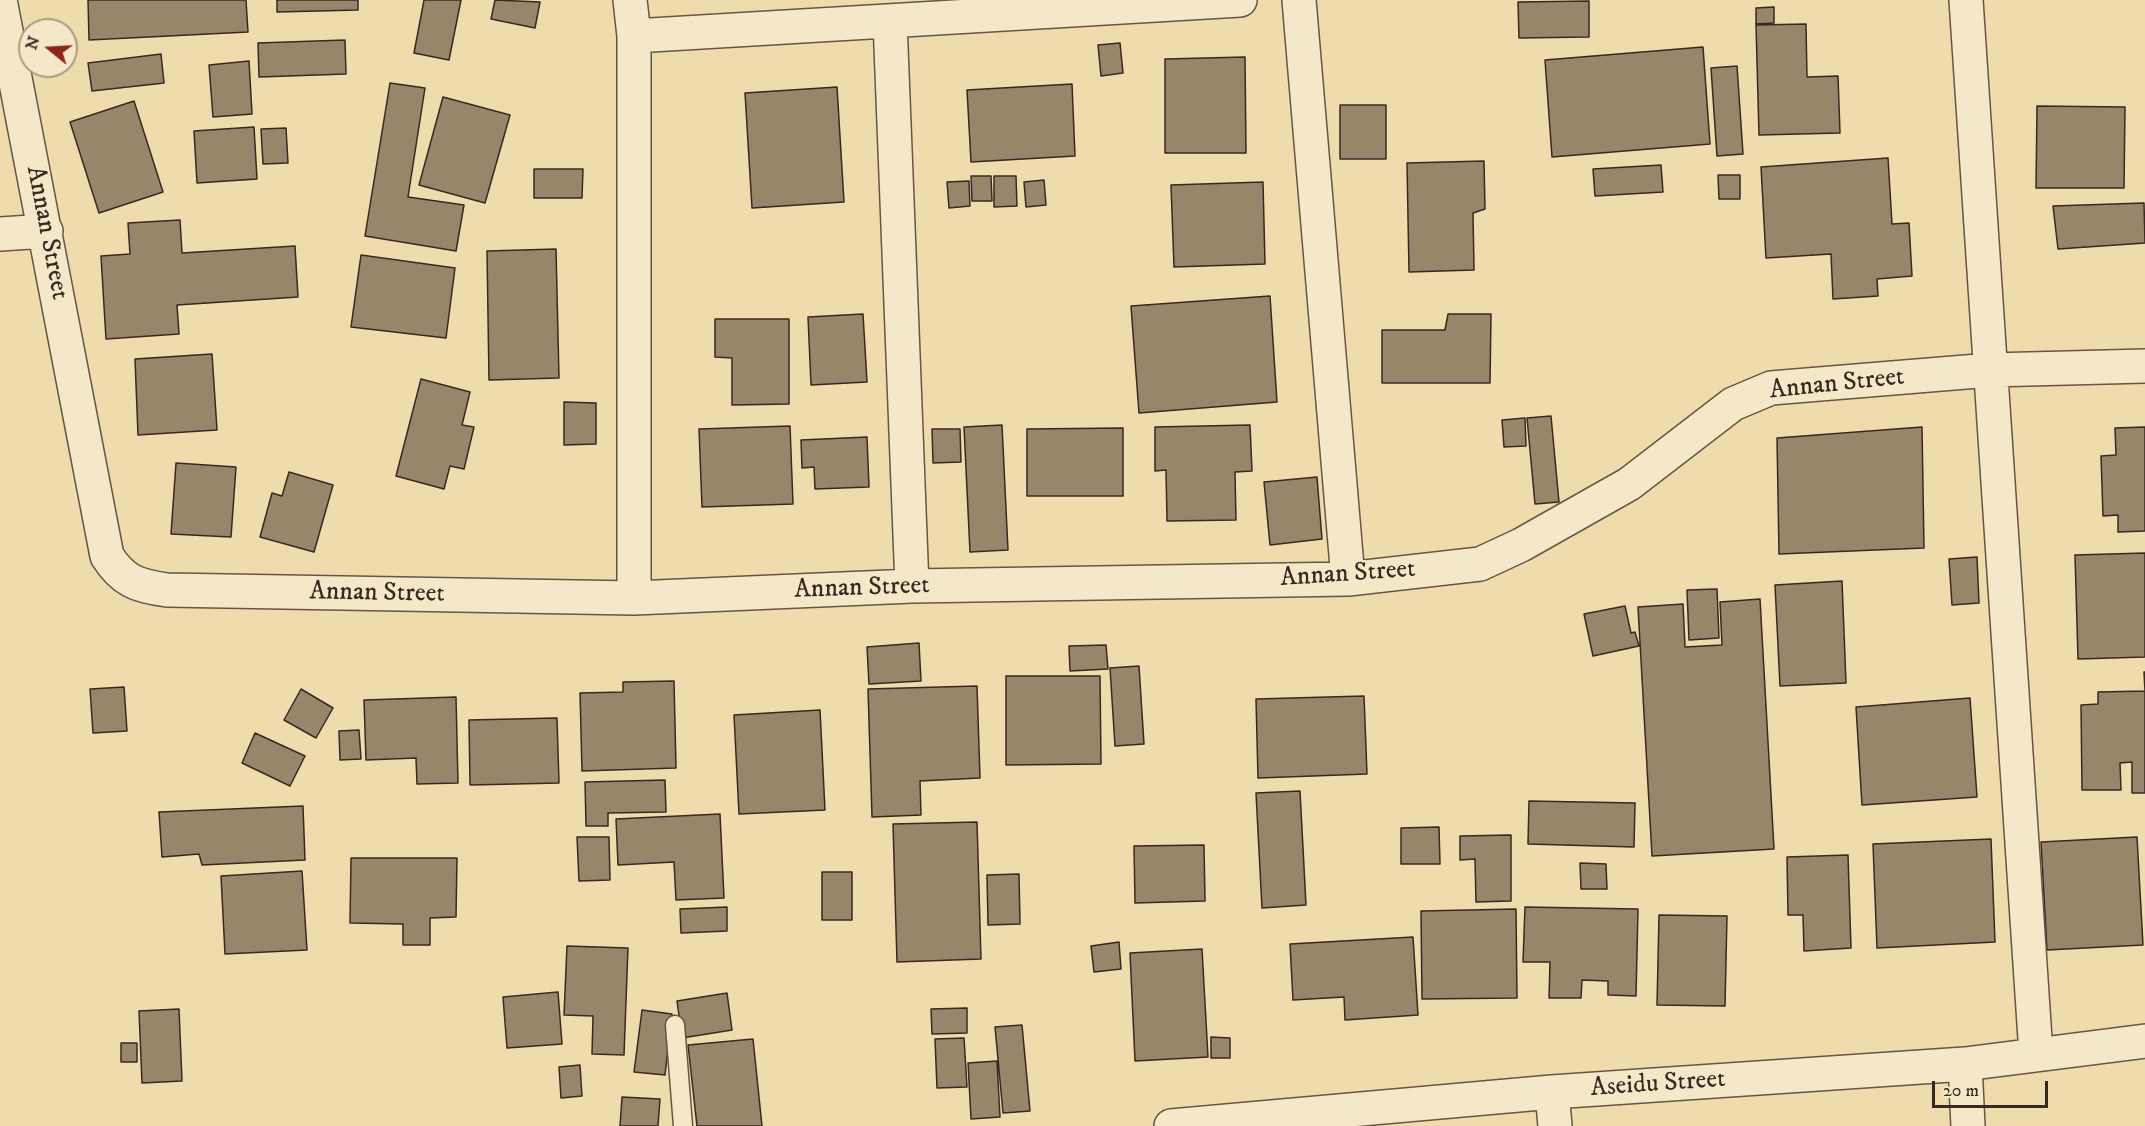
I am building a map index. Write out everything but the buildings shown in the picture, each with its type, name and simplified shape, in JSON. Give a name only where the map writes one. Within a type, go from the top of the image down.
[{"type":"street","name":"Annan Street","points":[[0,0],[107,556],[119,575],[144,587],[167,590],[634,598],[912,586],[1348,579],[1480,564],[1629,484],[1733,404],[1771,388],[1990,370],[2145,366]]},
{"type":"street","points":[[630,0],[634,36],[634,598]]},
{"type":"street","points":[[634,36],[890,21],[1070,4],[1240,0]]},
{"type":"street","points":[[1299,0],[1348,579]]},
{"type":"street","points":[[1966,0],[2036,1054]]},
{"type":"street","points":[[890,21],[912,586]]},
{"type":"street","points":[[0,234],[46,231]]},
{"type":"street","name":"Aseidu Street","points":[[1171,1126],[1552,1092],[1965,1064],[2145,1041]]},
{"type":"street","points":[[1965,1064],[1968,1126]]},
{"type":"street","points":[[1552,1092],[1554,1126]]},
{"type":"lane","points":[[675,1025],[683,1126]]}]
